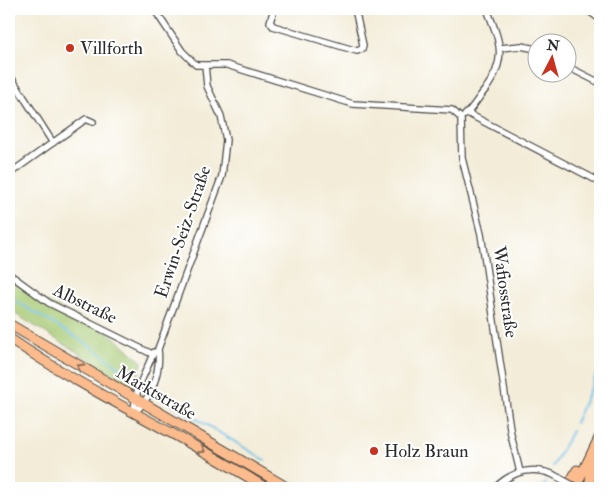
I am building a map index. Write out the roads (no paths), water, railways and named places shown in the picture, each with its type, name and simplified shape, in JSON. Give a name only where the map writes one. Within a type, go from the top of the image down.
[{"type":"main road","name":"Marktstraße","points":[[9,324],[135,400],[288,488]]},
{"type":"main road","name":"Marktstraße","points":[[9,338],[85,387],[202,450],[266,488]]},
{"type":"main road","points":[[584,488],[598,440]]},
{"type":"main road","points":[[567,488],[598,440]]},
{"type":"main road","points":[[576,488],[598,440]]},
{"type":"main road","points":[[589,488],[590,471]]},
{"type":"street","points":[[154,9],[188,59],[196,65],[220,64],[235,67],[345,102],[448,109],[455,111],[461,118],[467,113],[495,75],[499,64],[500,48],[487,9]]},
{"type":"street","points":[[274,9],[270,22],[273,26],[357,51],[362,49],[363,45],[355,9]]},
{"type":"street","points":[[586,9],[600,19]]},
{"type":"street","points":[[500,48],[526,47]]},
{"type":"street","name":"Erwin-Seiz-Straße","points":[[144,405],[150,394],[157,365],[158,349],[222,176],[226,140],[221,116],[207,86],[205,65]]},
{"type":"street","points":[[576,71],[600,83]]},
{"type":"street","points":[[9,74],[53,143]]},
{"type":"street","points":[[467,113],[600,182]]},
{"type":"street","points":[[9,174],[86,118],[93,122]]},
{"type":"street","name":"Wafiosstraße","points":[[461,118],[462,158],[482,234],[511,435],[520,472]]},
{"type":"street","name":"Albstraße","points":[[9,274],[50,304],[152,354]]},
{"type":"street","name":"Erwin-Seiz-Straße","points":[[133,413],[135,400],[152,354],[158,349]]},
{"type":"street","points":[[133,413],[144,405]]},
{"type":"street","points":[[495,488],[503,480],[520,472],[540,470],[552,474],[576,488]]},
{"type":"waterway","points":[[9,297],[92,347],[126,372]]},
{"type":"waterway","points":[[575,423],[600,366]]},
{"type":"waterway","points":[[162,398],[265,460]]},
{"type":"waterway","points":[[553,466],[572,431]]},
{"type":"waterway","points":[[541,488],[546,483]]},
{"type":"place","name":"Villforth","points":[[70,48]]},
{"type":"place","name":"Holz Braun","points":[[374,451]]}]
